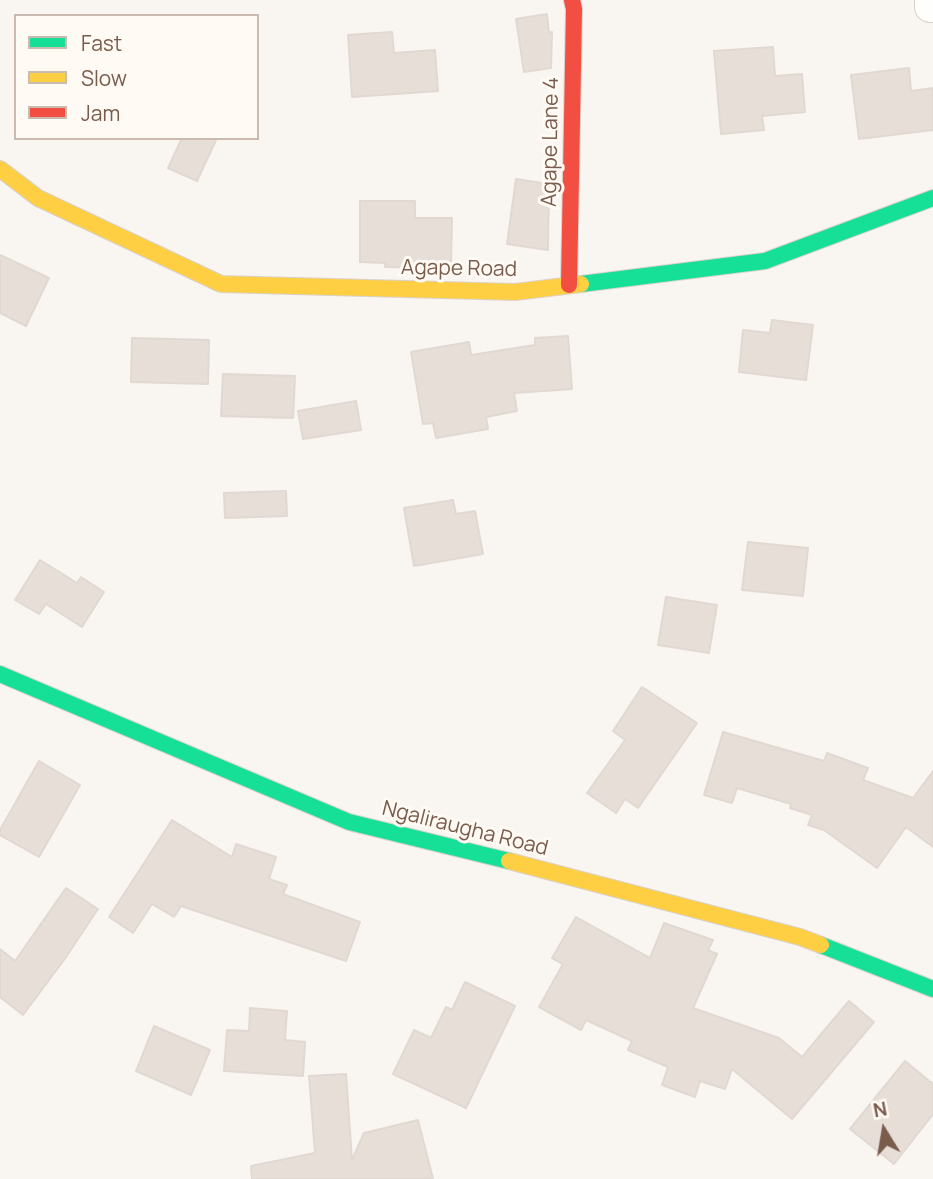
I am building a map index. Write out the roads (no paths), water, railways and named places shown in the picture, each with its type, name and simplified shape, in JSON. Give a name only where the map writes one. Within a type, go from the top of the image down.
[{"type":"street","name":"Agape Lane 4","points":[[569,285],[575,9],[572,0]]},
{"type":"street","points":[[930,0],[930,7],[933,7]]},
{"type":"street","name":"Agape Road","points":[[0,169],[38,198],[220,284],[515,292],[765,261],[933,198]]},
{"type":"street","name":"Ngaliraugha Road","points":[[0,674],[349,822],[586,880],[800,937],[933,989]]}]
